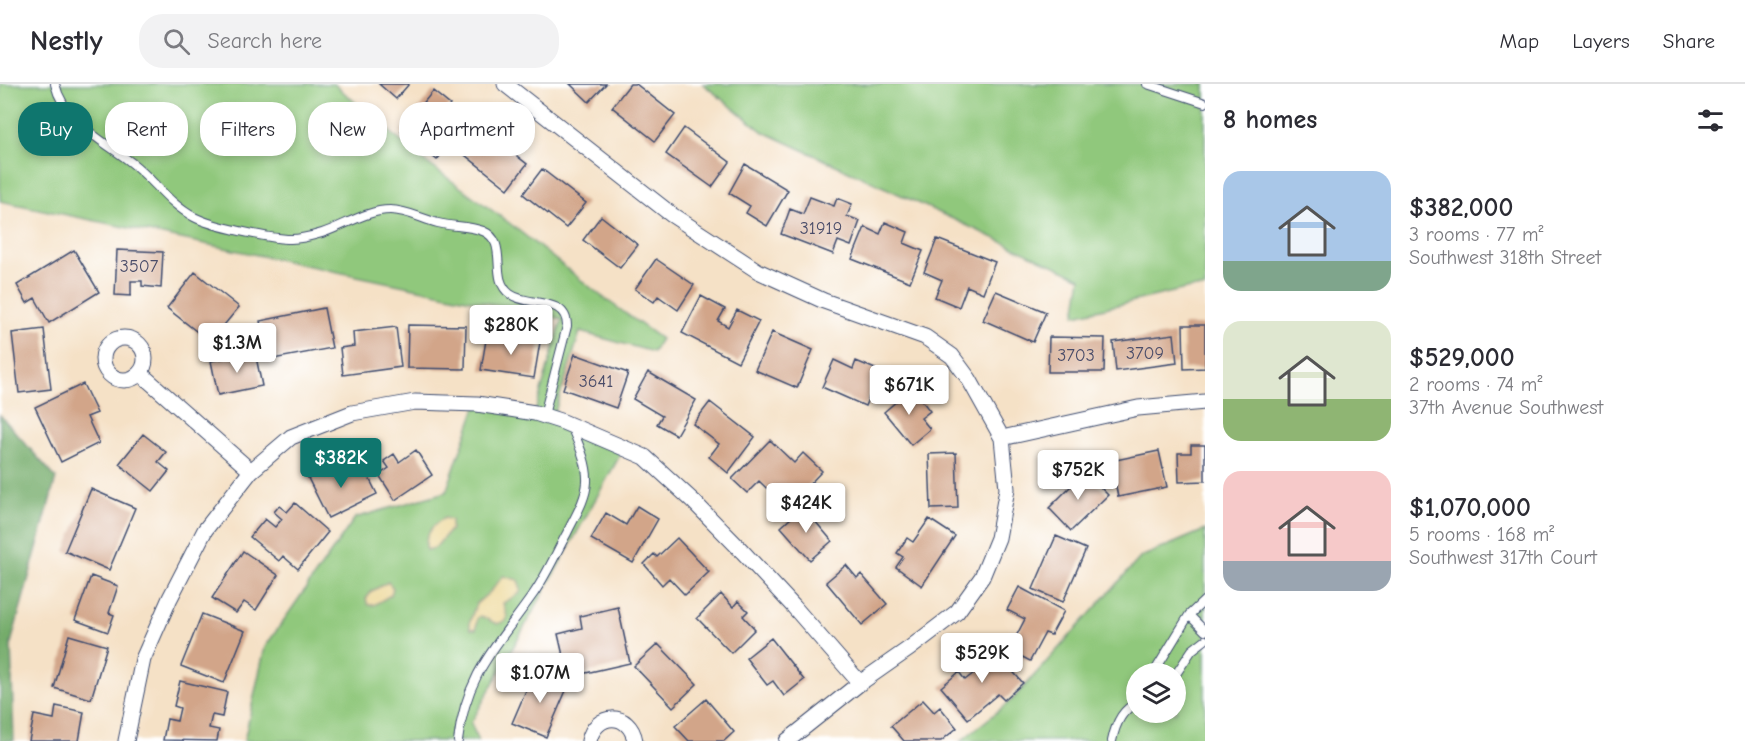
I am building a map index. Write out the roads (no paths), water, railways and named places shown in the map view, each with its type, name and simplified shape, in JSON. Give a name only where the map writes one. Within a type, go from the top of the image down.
[{"type":"street","points":[[505,84],[672,216],[758,271],[824,301],[925,337],[952,356],[969,379],[1002,438],[1007,489],[998,538],[982,577],[957,612],[860,683],[788,741]]},
{"type":"street","points":[[140,373],[251,471]]},
{"type":"street","points":[[126,741],[143,659],[170,598],[205,530],[251,471],[291,437],[352,413],[415,402],[477,404],[544,415],[645,457],[693,501],[742,551],[860,683]]},
{"type":"street","points":[[1002,438],[1138,408],[1205,402]]},
{"type":"street","points":[[589,741],[595,726],[601,722],[616,719],[629,726],[635,741]]},
{"type":"lane","points":[[55,84],[62,104],[75,118],[99,140],[134,164],[182,209],[204,221],[264,236],[292,239],[320,234],[368,214],[390,210],[439,223],[465,226],[487,232],[497,247],[499,273],[506,289],[518,297],[558,308],[566,316],[567,326],[544,415]]},
{"type":"lane","points":[[1148,84],[1205,103]]},
{"type":"lane","points":[[458,741],[467,695],[481,666],[551,566],[586,491],[587,469],[571,425]]},
{"type":"lane","points":[[1160,663],[1189,615],[1205,600]]},
{"type":"lane","points":[[1189,615],[1205,631]]},
{"type":"lane","points":[[1183,663],[1192,650],[1205,640]]},
{"type":"lane","points":[[1112,741],[1118,720],[1126,712]]}]
